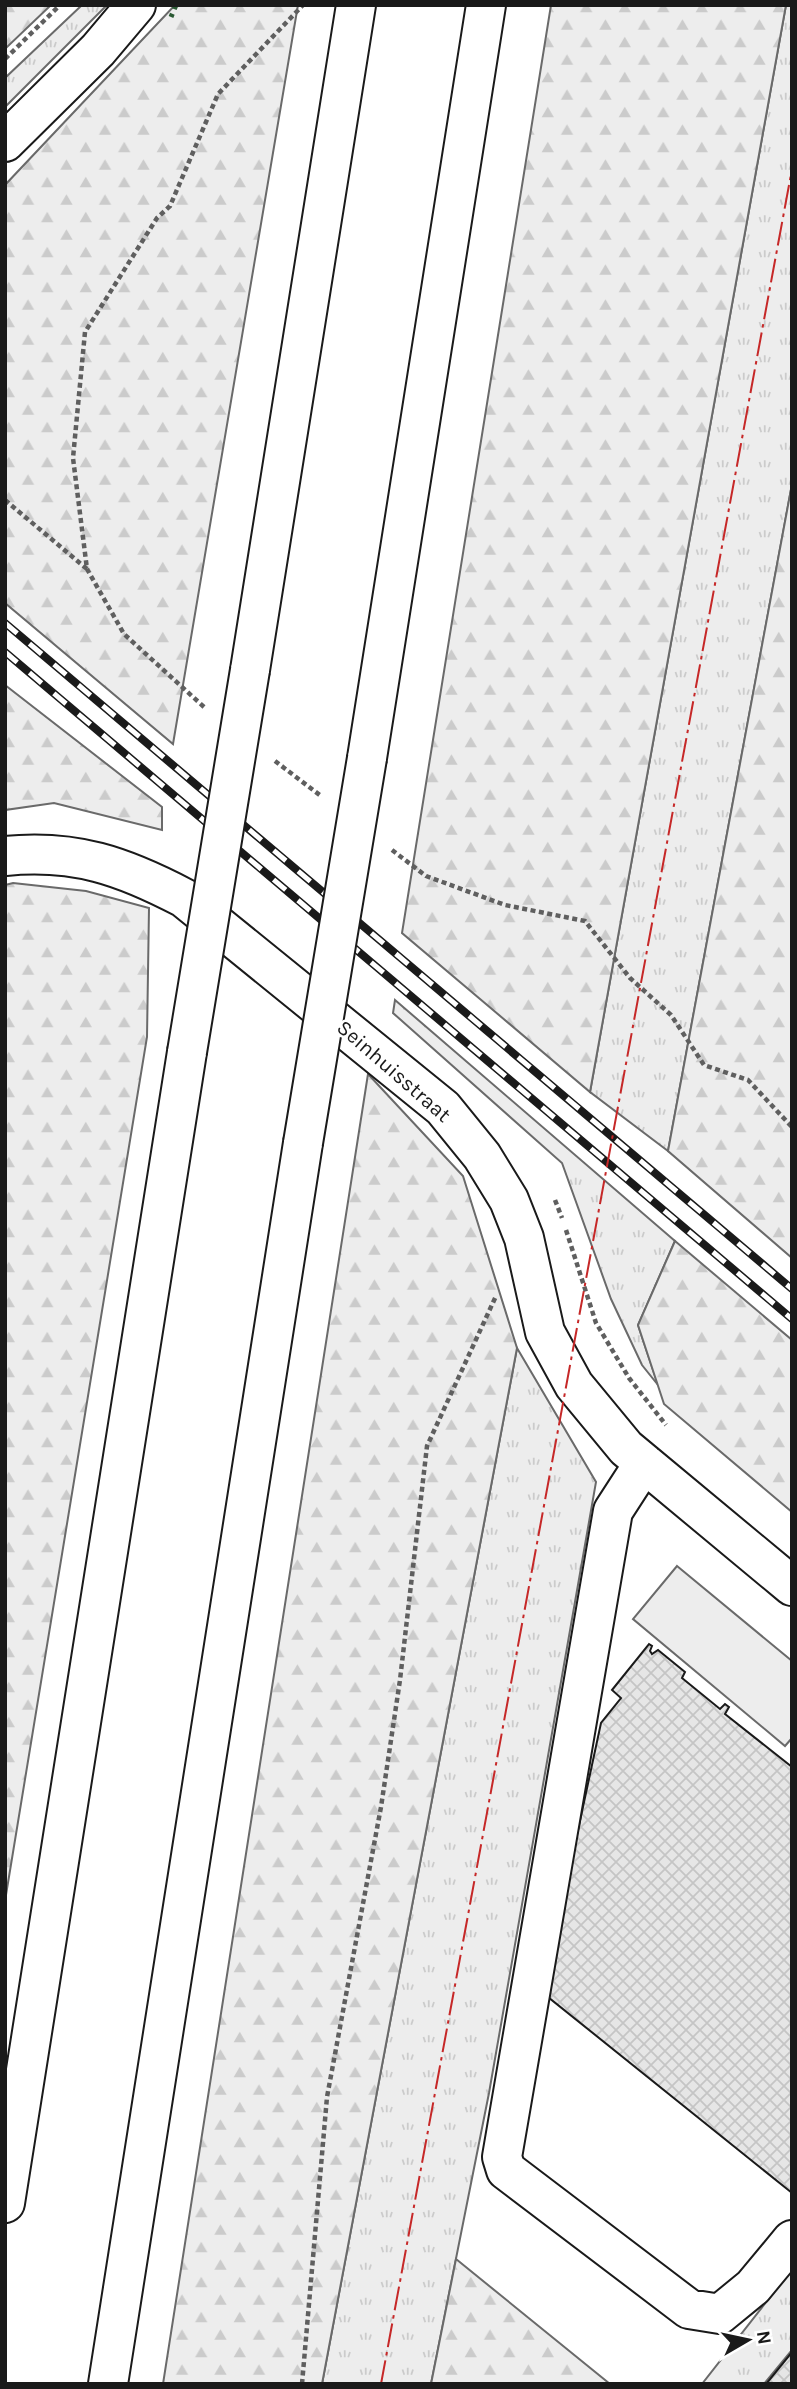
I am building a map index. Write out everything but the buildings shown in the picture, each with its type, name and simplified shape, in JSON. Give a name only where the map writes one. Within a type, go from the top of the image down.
[{"type":"main road","points":[[5,142],[98,50],[136,5]]},
{"type":"main road","points":[[5,2203],[356,5]]},
{"type":"main road","points":[[108,2384],[303,1143],[486,5]]},
{"type":"main road","name":"Seinhuisstraat","points":[[5,856],[30,854],[89,858],[135,873],[184,898],[443,1108],[489,1167],[509,1200],[524,1238],[545,1332],[574,1385],[626,1448],[792,1586]]},
{"type":"main road","points":[[644,1463],[613,1511],[502,2157],[506,2170],[689,2309],[720,2314],[753,2287],[792,2240]]},
{"type":"path","points":[[5,59],[60,5]]},
{"type":"path","points":[[88,569],[73,458],[85,332],[157,218],[170,206],[218,94],[303,5]]},
{"type":"path","points":[[5,500],[88,569],[124,634],[211,713]]},
{"type":"path","points":[[264,753],[329,803]]},
{"type":"path","points":[[383,843],[426,876],[505,905],[586,922],[629,978],[670,1015],[704,1065],[748,1080],[792,1127]]},
{"type":"path","points":[[302,2384],[327,2096],[389,1756],[428,1446],[524,1238]]},
{"type":"green space","points":[[5,5],[51,5],[5,49]]},
{"type":"green space","points":[[82,5],[107,5],[5,107],[5,78]]},
{"type":"green space","points":[[175,5],[298,5],[173,744],[5,603],[5,185]]},
{"type":"green space","points":[[551,5],[786,5],[590,1092],[402,933]]},
{"type":"green space","points":[[786,5],[792,5],[792,484],[668,1151],[590,1092]]},
{"type":"green space","points":[[792,484],[792,1258],[668,1151]]},
{"type":"green space","points":[[5,685],[162,807],[162,830],[54,803],[5,810]]},
{"type":"green space","points":[[13,883],[86,891],[149,908],[147,1037],[5,1901],[5,885]]},
{"type":"green space","points":[[395,1000],[675,1241],[638,1325],[658,1385],[642,1365],[611,1299],[562,1163],[393,1013]]},
{"type":"green space","points":[[368,1074],[463,1176],[517,1348],[322,2384],[163,2384]]},
{"type":"green space","points":[[675,1241],[792,1340],[792,1512],[664,1404],[638,1325]]},
{"type":"green space","points":[[517,1348],[596,1482],[489,2093],[431,2384],[322,2384]]},
{"type":"green space","points":[[456,2259],[610,2384],[431,2384]]},
{"type":"green space","points":[[792,2269],[792,2350],[764,2384],[702,2384]]},
{"type":"shaded area","points":[[677,1566],[792,1661],[792,1738],[785,1746],[633,1619]]},
{"type":"railway","points":[[5,623],[792,1289]]},
{"type":"railway","points":[[5,652],[792,1319]]},
{"type":"hedge","points":[[171,17],[176,5]]},
{"type":"power","points":[[381,2384],[792,169]]}]
